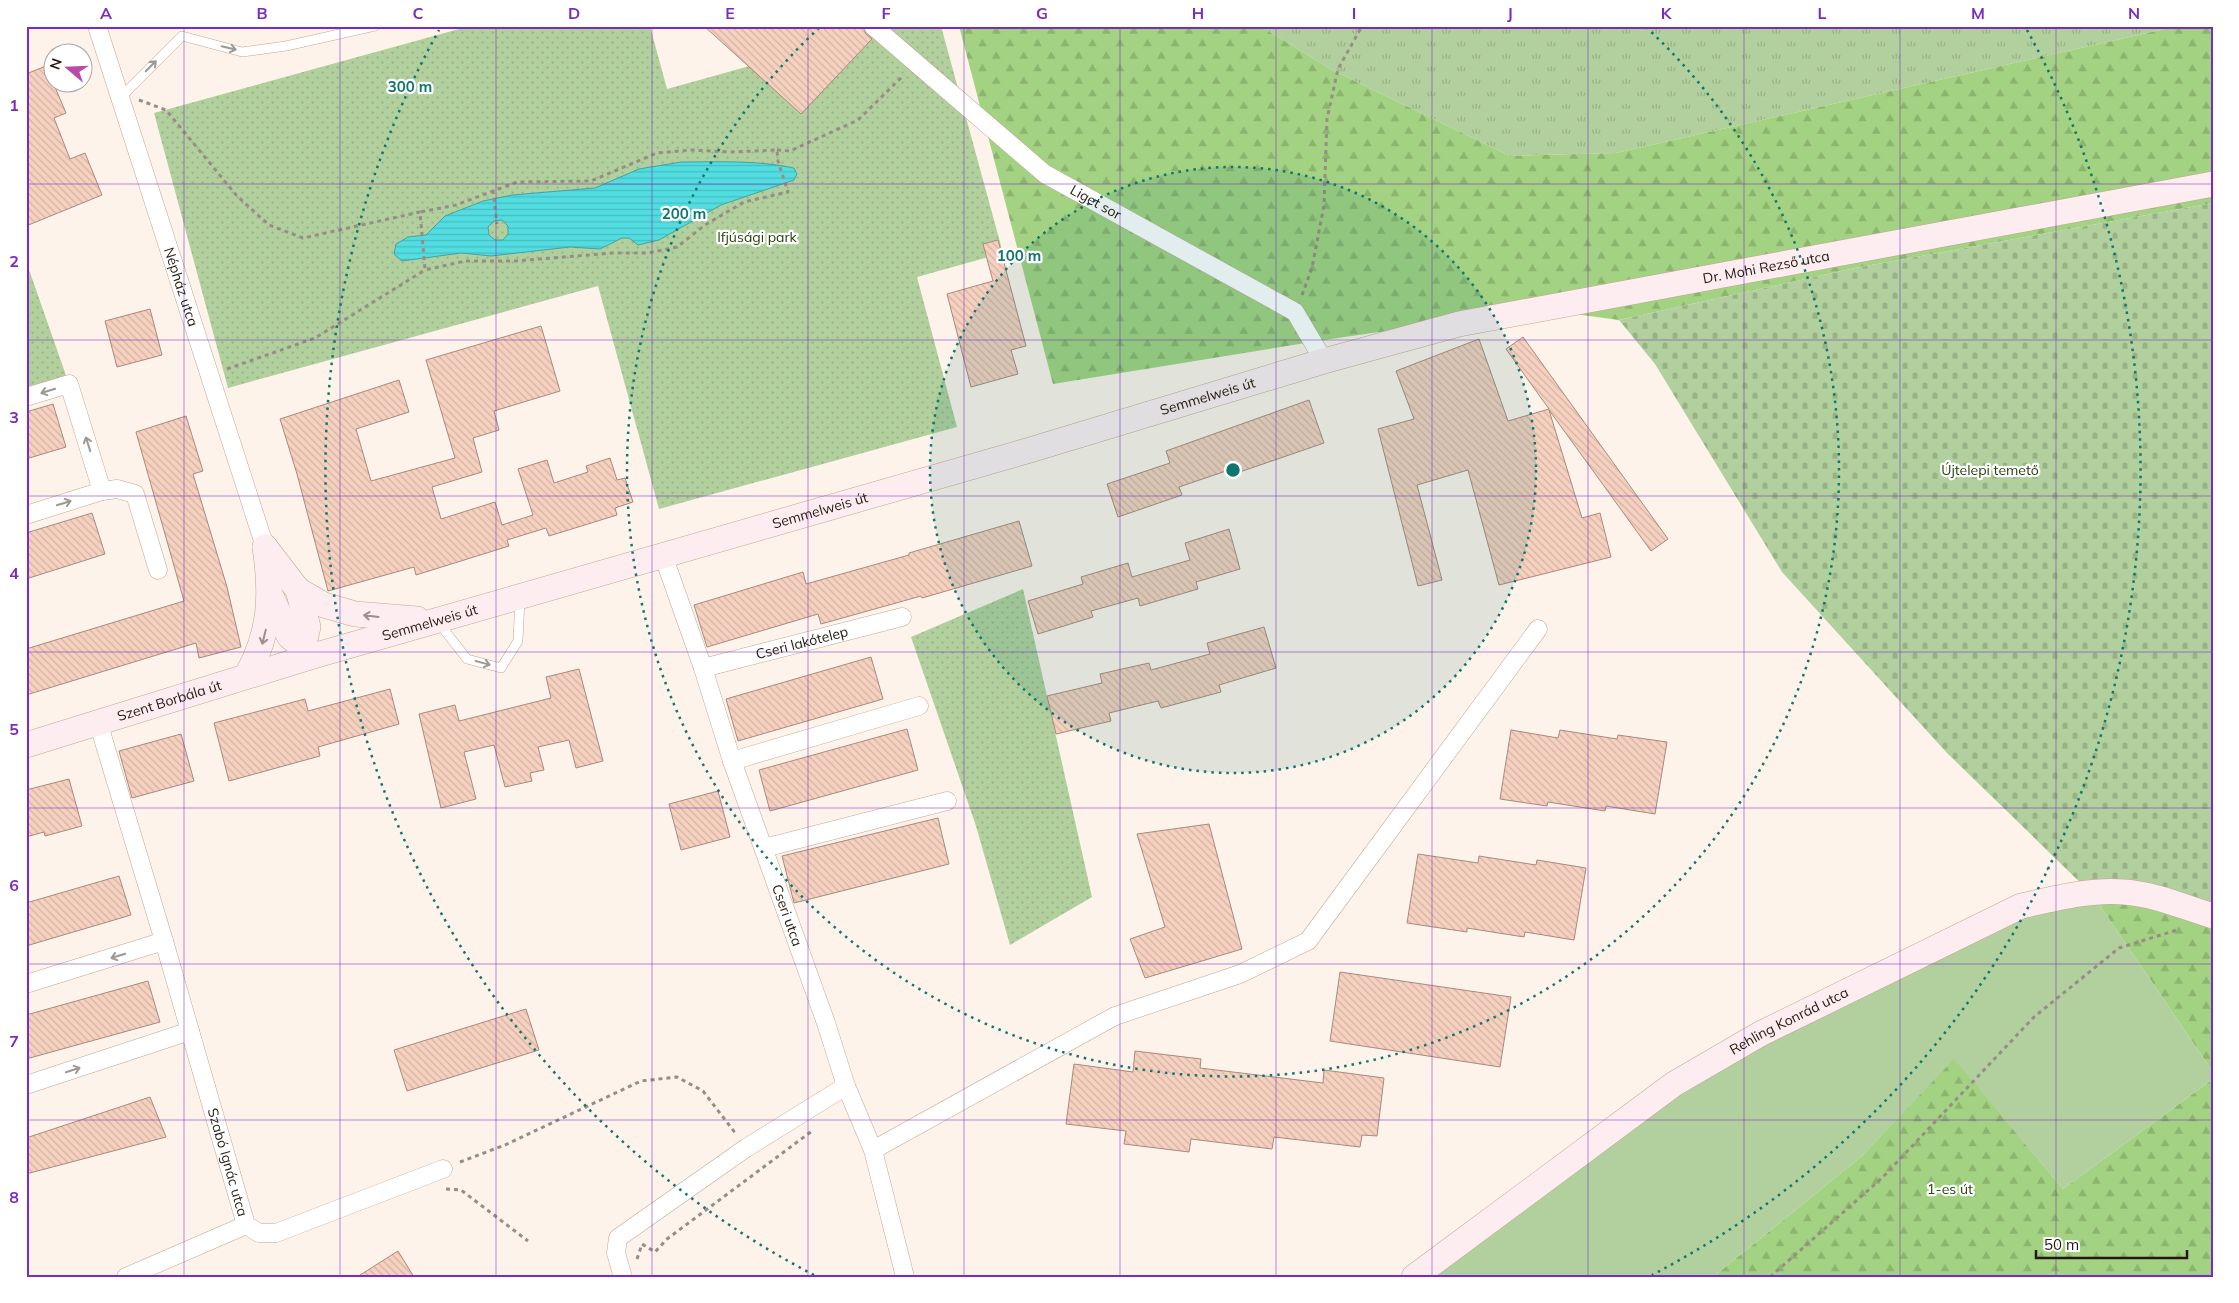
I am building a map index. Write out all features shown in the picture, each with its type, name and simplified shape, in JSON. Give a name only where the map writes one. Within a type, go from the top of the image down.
[{"type":"street","name":"Népház utca","points":[[97,26],[264,547]]},
{"type":"street","name":"Liget sor","points":[[873,26],[1045,174],[1295,312]]},
{"type":"street","name":"Dr. Mohi Rezső utca","points":[[1324,361],[1459,324],[2213,184]]},
{"type":"street","points":[[1295,312],[1324,361]]},
{"type":"street","name":"Semmelweis út","points":[[305,654],[437,620],[1040,447],[1324,361]]},
{"type":"street","points":[[26,397],[69,384],[102,491]]},
{"type":"street","points":[[26,514],[102,491],[117,490],[135,494],[158,570]]},
{"type":"street","points":[[264,547],[298,590],[324,605],[355,614],[437,620]]},
{"type":"street","points":[[247,675],[259,655],[265,634],[270,594],[264,547]]},
{"type":"street","name":"Cseri utca","points":[[663,555],[703,668],[732,761],[846,1086],[872,1150],[905,1277]]},
{"type":"street","points":[[298,590],[308,627],[305,654]]},
{"type":"street","points":[[270,594],[288,636],[305,654]]},
{"type":"street","name":"Cseri lakótelep","points":[[703,668],[902,616]]},
{"type":"street","points":[[872,1150],[1115,1016],[1240,974],[1308,941],[1538,629]]},
{"type":"street","name":"Szent Borbála út","points":[[26,745],[247,675],[305,654]]},
{"type":"street","points":[[732,761],[919,706]]},
{"type":"street","name":"Szabó Ignác utca","points":[[98,722],[246,1225],[126,1277]]},
{"type":"street","points":[[764,848],[947,801]]},
{"type":"street","name":"Rehling Konrád utca","points":[[1414,1277],[1674,1084],[1760,1034],[2020,906],[2059,897],[2123,892],[2156,898],[2213,916]]},
{"type":"street","points":[[26,984],[164,941]]},
{"type":"street","points":[[26,1085],[190,1031]]},
{"type":"street","points":[[622,1275],[616,1254],[618,1238],[746,1148],[846,1086]]},
{"type":"street","points":[[246,1225],[259,1233],[276,1233],[443,1169]]},
{"type":"lane","points":[[121,97],[182,36],[242,52],[286,46],[375,26]]},
{"type":"lane","points":[[437,620],[467,659],[500,668],[518,641],[520,596]]},
{"type":"path","points":[[1295,312],[1312,268],[1324,205],[1326,119],[1338,69],[1362,26]]},
{"type":"path","points":[[121,97],[147,101],[166,110],[237,196],[269,224],[303,238],[456,205],[517,182],[592,181],[657,153],[691,150],[731,152],[790,151],[858,120],[917,63]]},
{"type":"path","points":[[210,375],[315,338],[424,270],[465,261],[515,261],[613,253],[648,253],[677,247],[705,225],[744,202],[788,192],[778,161],[777,150]]},
{"type":"path","points":[[493,190],[498,224]]},
{"type":"path","points":[[420,212],[424,270]]},
{"type":"path","points":[[1770,1277],[1882,1178],[2034,1017],[2119,948],[2188,927]]},
{"type":"path","points":[[443,1169],[504,1145],[641,1081],[676,1077],[703,1091],[746,1148]]},
{"type":"path","points":[[622,1275],[637,1259],[642,1244],[655,1252],[667,1239],[814,1130]]},
{"type":"path","points":[[442,1188],[460,1190],[528,1241]]},
{"type":"green space","name":"Ifjúsági park","points":[[470,26],[650,26],[667,89],[894,26],[941,26],[1003,253],[917,277],[957,427],[659,509],[598,286],[228,388],[154,113]]},
{"type":"green space","points":[[959,26],[1260,26],[1332,70],[1510,156],[1616,153],[2178,26],[2213,26],[2213,203],[1855,268],[1619,320],[1538,309],[1324,340],[1053,384]]},
{"type":"green space","points":[[1260,26],[2178,26],[1616,153],[1510,156],[1332,70]]},
{"type":"green space","name":"Újtelepi temető","points":[[2213,203],[2213,916],[2092,894],[1947,753],[1782,572],[1655,364],[1619,320],[1855,268]]},
{"type":"green space","points":[[26,261],[69,384],[26,399]]},
{"type":"green space","points":[[1023,589],[1092,897],[1010,945],[976,826],[911,637]]},
{"type":"green space","points":[[2092,894],[2213,916],[2213,1072]]},
{"type":"green space","points":[[2092,894],[2213,1072],[2213,1079],[2063,1189],[1954,1059],[1862,1156],[1713,1277],[1414,1277],[1674,1084],[1930,949]]},
{"type":"green space","name":"1-es út","points":[[1954,1058],[2063,1189],[2213,1079],[2213,1277],[1713,1277],[1862,1156]]},
{"type":"water","points":[[681,162],[738,162],[780,165],[794,168],[797,174],[794,180],[721,205],[659,240],[638,245],[629,238],[622,238],[600,249],[570,247],[491,256],[461,253],[402,261],[394,254],[396,244],[408,237],[426,235],[445,216],[483,201],[512,195],[595,188],[639,169]],"holes":[[[502,220],[508,226],[508,234],[503,240],[495,240],[489,235],[488,227],[494,221]]]},
{"type":"building","points":[[704,26],[863,26],[866,34],[872,39],[801,114]]},
{"type":"building","points":[[42,68],[42,92],[57,92],[66,113],[54,118],[70,159],[85,153],[102,195],[26,226],[26,74]]},
{"type":"building","points":[[998,240],[1026,346],[1011,350],[1018,374],[971,387],[947,294],[993,281],[983,244]]},
{"type":"building","points":[[150,309],[162,355],[117,367],[105,321]]},
{"type":"building","points":[[541,326],[560,391],[494,411],[499,430],[473,438],[482,472],[432,487],[441,519],[495,502],[502,525],[533,515],[518,469],[547,460],[554,483],[588,472],[586,466],[610,458],[617,480],[625,478],[633,502],[615,508],[617,515],[549,536],[546,528],[507,540],[509,546],[416,575],[414,567],[328,591],[297,474],[280,419],[399,380],[409,412],[356,429],[371,481],[455,458],[426,360]]},
{"type":"building","points":[[1523,337],[1668,539],[1651,551],[1549,410],[1582,518],[1600,513],[1611,557],[1499,585],[1468,470],[1417,485],[1442,580],[1418,586],[1378,429],[1414,419],[1396,371],[1479,339],[1508,421],[1549,409],[1506,349]]},
{"type":"building","points":[[1309,400],[1324,443],[1231,475],[1229,470],[1179,487],[1182,495],[1118,517],[1107,484],[1170,463],[1166,451]]},
{"type":"building","points":[[53,404],[66,447],[26,459],[26,412]]},
{"type":"building","points":[[186,416],[203,471],[193,474],[227,587],[241,647],[199,658],[196,643],[26,695],[26,649],[184,601],[136,432]]},
{"type":"building","points":[[92,513],[105,554],[26,579],[26,533]]},
{"type":"building","points":[[1019,521],[1032,566],[922,598],[921,596],[821,624],[818,614],[707,647],[694,605],[803,572],[806,584]]},
{"type":"building","points":[[1229,529],[1240,569],[1196,582],[1198,589],[1140,606],[1138,598],[1091,611],[1093,617],[1038,634],[1028,601],[1083,584],[1081,577],[1128,563],[1132,577],[1190,560],[1185,543]]},
{"type":"building","points":[[1264,627],[1276,668],[1219,685],[1221,692],[1161,708],[1158,701],[1109,713],[1111,721],[1056,734],[1047,696],[1102,683],[1100,674],[1149,663],[1151,670],[1210,654],[1207,643]]},
{"type":"building","points":[[871,657],[883,699],[738,741],[726,699]]},
{"type":"building","points":[[579,669],[603,761],[576,768],[569,740],[538,747],[544,770],[530,773],[532,781],[505,787],[494,745],[464,752],[476,799],[441,808],[419,714],[455,705],[459,721],[551,698],[546,677]]},
{"type":"building","points":[[390,689],[399,724],[318,747],[320,756],[229,781],[214,723],[305,699],[308,711]]},
{"type":"building","points":[[907,729],[918,770],[770,811],[759,770]]},
{"type":"building","points":[[1511,730],[1558,738],[1560,730],[1617,739],[1618,735],[1667,742],[1655,814],[1606,806],[1605,811],[1548,802],[1547,806],[1500,799]]},
{"type":"building","points":[[181,734],[194,781],[132,798],[119,751]]},
{"type":"building","points":[[69,779],[82,826],[45,836],[44,832],[26,837],[26,790]]},
{"type":"building","points":[[718,791],[730,837],[681,850],[669,804]]},
{"type":"building","points":[[938,818],[949,864],[794,903],[782,856]]},
{"type":"building","points":[[1209,824],[1242,949],[1145,978],[1130,939],[1165,927],[1137,834]]},
{"type":"building","points":[[1418,854],[1478,863],[1479,856],[1536,865],[1537,860],[1586,868],[1574,940],[1525,932],[1524,937],[1467,928],[1467,932],[1407,923]]},
{"type":"building","points":[[119,876],[131,915],[26,946],[26,903]]},
{"type":"building","points":[[1340,972],[1511,997],[1500,1067],[1330,1041]]},
{"type":"building","points":[[148,981],[160,1022],[26,1059],[26,1015]]},
{"type":"building","points":[[526,1009],[539,1050],[407,1091],[394,1050]]},
{"type":"building","points":[[1135,1051],[1201,1059],[1200,1068],[1323,1083],[1324,1070],[1384,1078],[1377,1136],[1362,1135],[1360,1147],[1274,1137],[1272,1149],[1191,1139],[1189,1152],[1124,1144],[1126,1131],[1066,1124],[1074,1064],[1133,1072]]},
{"type":"building","points":[[150,1097],[166,1137],[26,1174],[26,1138]]},
{"type":"building","points":[[398,1251],[414,1277],[357,1277]]}]
